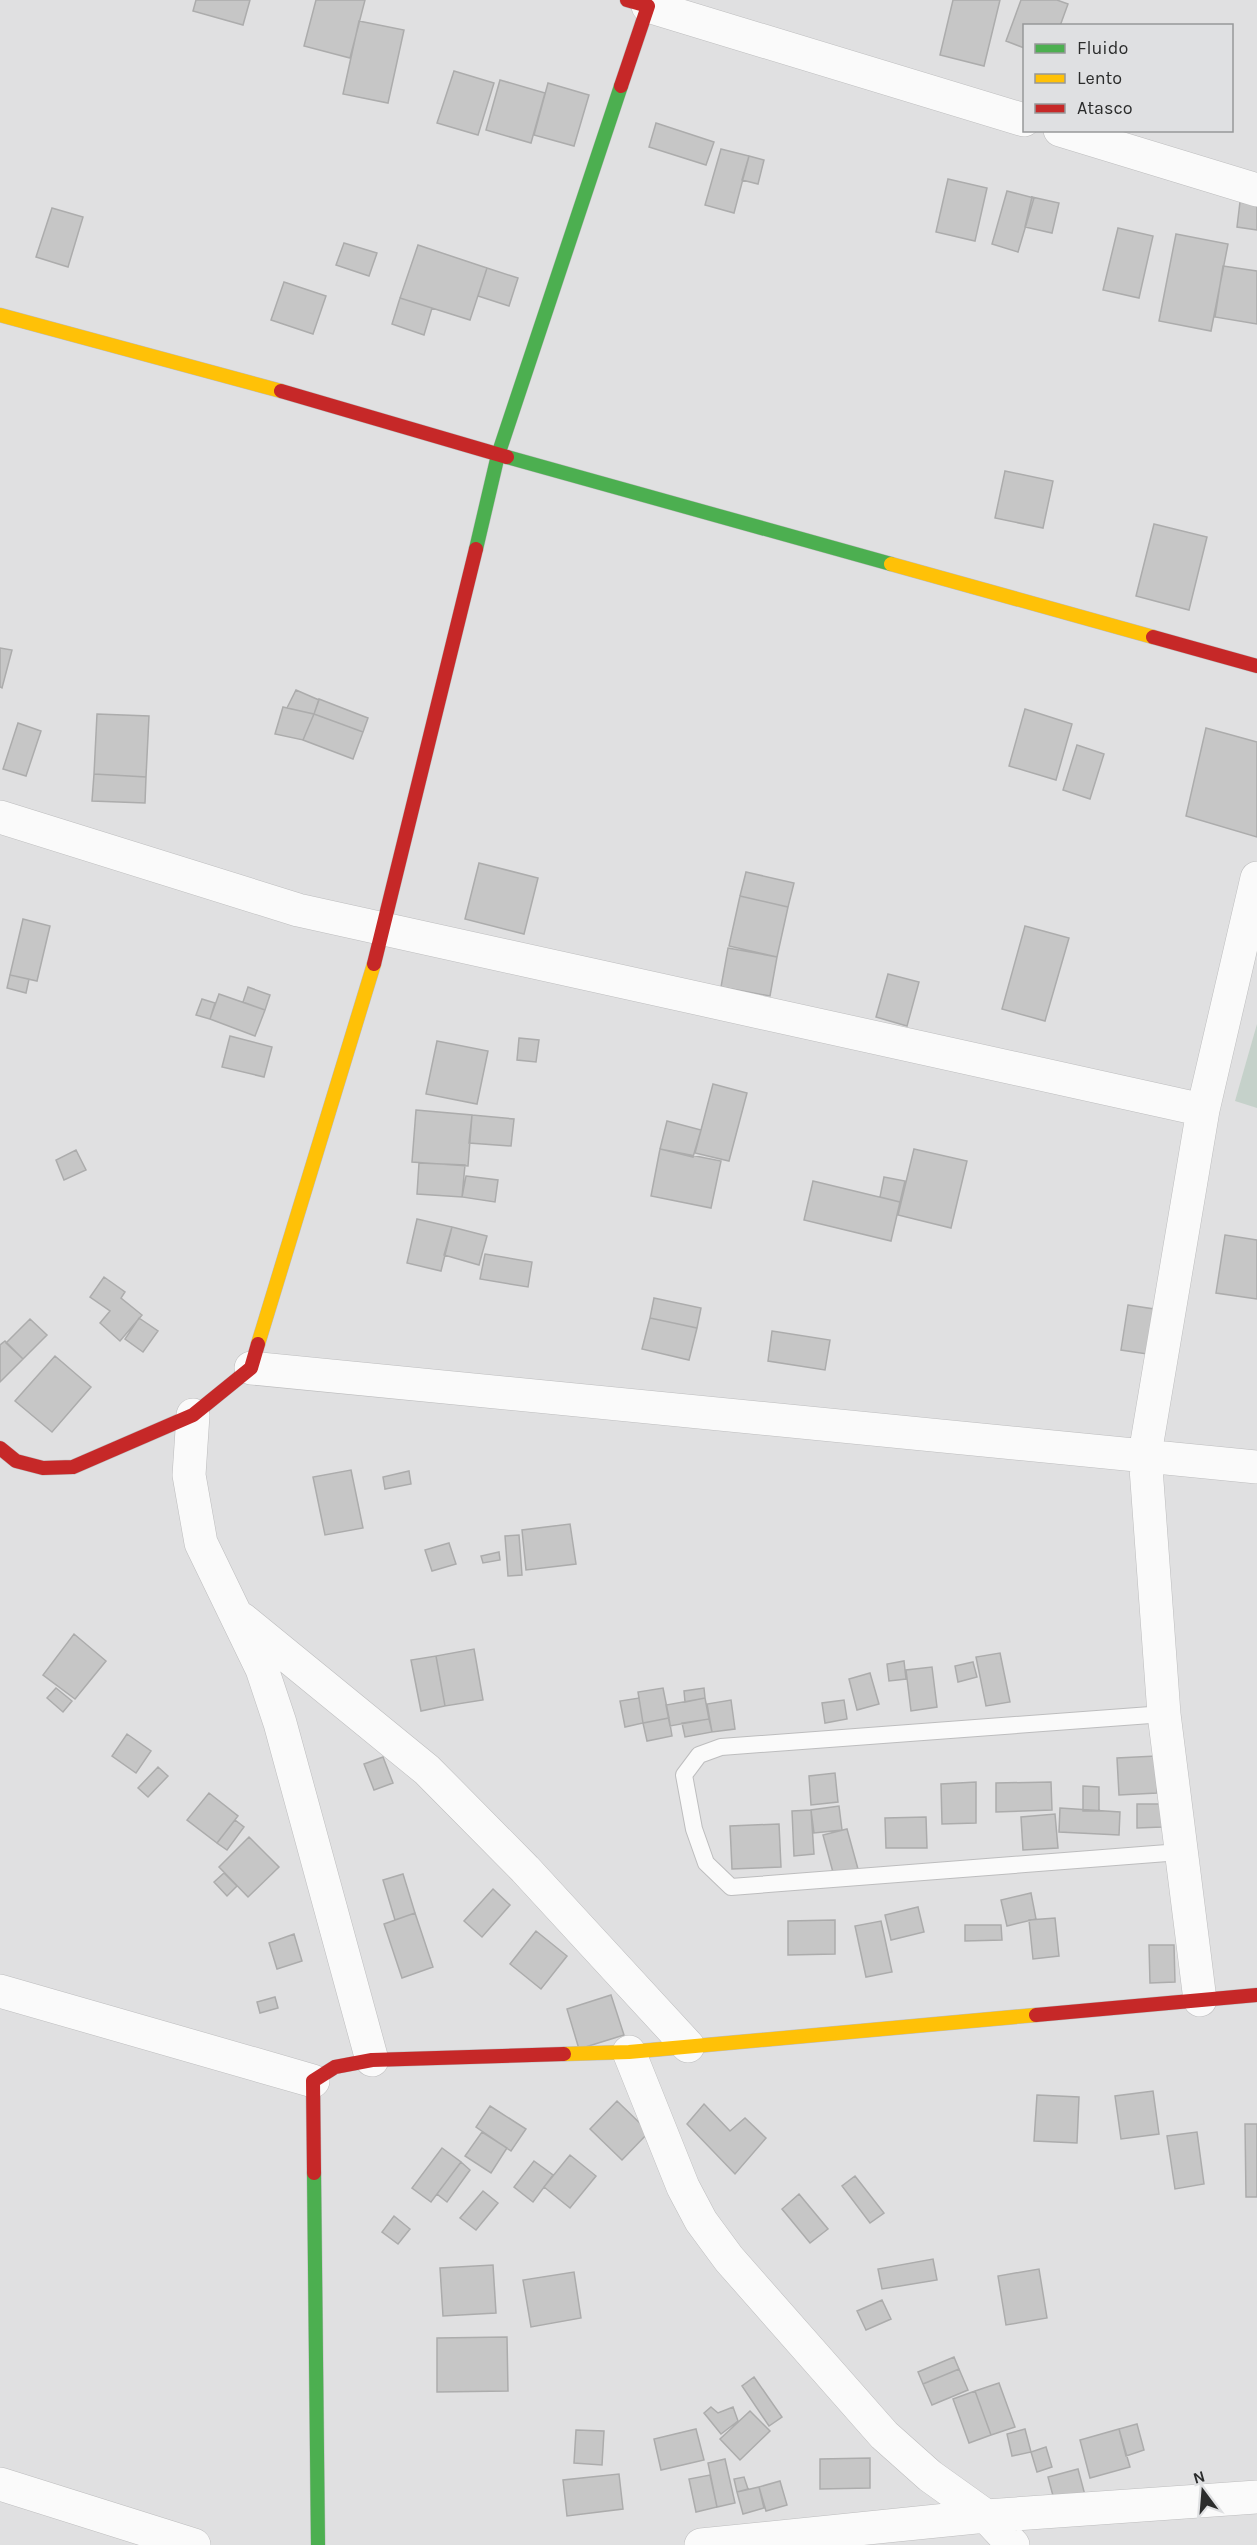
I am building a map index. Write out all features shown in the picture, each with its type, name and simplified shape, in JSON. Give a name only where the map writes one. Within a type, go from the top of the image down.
[{"type":"street","points":[[0,1448],[16,1461],[43,1468],[73,1467],[193,1415],[251,1368],[385,928],[498,455],[642,2],[1023,120]]},
{"type":"street","points":[[1067,132],[1257,190]]},
{"type":"street","points":[[0,315],[236,378],[498,455],[1257,666]]},
{"type":"street","points":[[0,817],[298,910],[1203,1110]]},
{"type":"street","points":[[1200,2000],[1164,1714],[1145,1454],[1203,1110],[1257,878]]},
{"type":"street","points":[[251,1368],[1145,1454],[1257,1467]]},
{"type":"street","points":[[193,1415],[189,1475],[201,1543],[262,1669],[280,1723],[372,2060]]},
{"type":"street","points":[[235,1612],[427,1770],[525,1869],[688,2046]]},
{"type":"street","points":[[0,1991],[313,2081],[335,2067],[372,2060],[629,2052],[1257,1995]]},
{"type":"street","points":[[629,2052],[683,2187],[701,2221],[729,2259],[884,2435],[930,2476],[986,2516],[1013,2545]]},
{"type":"street","points":[[313,2081],[318,2545]]},
{"type":"street","points":[[0,2484],[194,2545]]},
{"type":"street","points":[[701,2545],[986,2516],[1257,2497]]},
{"type":"lane","points":[[1164,1714],[721,1748],[699,1755],[684,1775],[694,1829],[706,1863],[731,1887],[1180,1852]]},
{"type":"shaded area","points":[[1257,1024],[1257,1108],[1235,1101]]},
{"type":"building","points":[[196,0],[250,0],[243,25],[193,11]]},
{"type":"building","points":[[316,0],[365,0],[350,58],[304,46]]},
{"type":"building","points":[[953,0],[1000,0],[984,66],[940,55]]},
{"type":"building","points":[[1021,0],[1057,0],[1068,4],[1061,24],[1023,24],[1023,48],[1006,41]]},
{"type":"building","points":[[359,21],[404,30],[388,103],[343,94]]},
{"type":"building","points":[[454,71],[494,83],[478,135],[437,123]]},
{"type":"building","points":[[500,80],[545,93],[531,143],[486,130]]},
{"type":"building","points":[[548,83],[589,95],[574,146],[534,135]]},
{"type":"building","points":[[656,123],[714,142],[706,165],[649,147]]},
{"type":"building","points":[[721,149],[749,156],[734,213],[705,205]]},
{"type":"building","points":[[749,156],[764,160],[758,184],[742,180]]},
{"type":"building","points":[[948,179],[987,188],[975,241],[936,232]]},
{"type":"building","points":[[1007,191],[1034,198],[1018,252],[992,244]]},
{"type":"building","points":[[1032,197],[1059,203],[1052,233],[1025,227]]},
{"type":"building","points":[[1240,202],[1257,205],[1257,230],[1237,227]]},
{"type":"building","points":[[52,208],[83,217],[68,267],[36,257]]},
{"type":"building","points":[[1118,228],[1153,236],[1139,298],[1103,290]]},
{"type":"building","points":[[1176,234],[1228,244],[1211,331],[1159,321]]},
{"type":"building","points":[[344,243],[377,253],[369,276],[336,265]]},
{"type":"building","points":[[418,245],[487,268],[470,320],[400,298]]},
{"type":"building","points":[[1223,266],[1257,271],[1257,324],[1215,317]]},
{"type":"building","points":[[487,268],[518,278],[509,306],[478,296]]},
{"type":"building","points":[[284,282],[326,296],[313,334],[271,320]]},
{"type":"building","points":[[400,298],[432,308],[424,335],[392,324]]},
{"type":"building","points":[[1005,471],[1053,481],[1043,528],[995,518]]},
{"type":"building","points":[[1154,524],[1207,537],[1189,610],[1136,596]]},
{"type":"building","points":[[0,648],[12,650],[2,688],[0,687]]},
{"type":"building","points":[[296,690],[319,700],[314,714],[287,708]]},
{"type":"building","points":[[319,699],[368,718],[363,732],[314,714]]},
{"type":"building","points":[[283,707],[314,714],[303,740],[275,734]]},
{"type":"building","points":[[1025,709],[1072,724],[1056,780],[1009,766]]},
{"type":"building","points":[[97,714],[149,716],[146,777],[94,774]]},
{"type":"building","points":[[314,714],[363,732],[353,759],[303,740]]},
{"type":"building","points":[[18,723],[41,731],[26,776],[3,769]]},
{"type":"building","points":[[1206,728],[1257,742],[1257,837],[1186,816]]},
{"type":"building","points":[[1077,745],[1104,754],[1090,799],[1063,790]]},
{"type":"building","points":[[94,774],[146,777],[145,803],[92,801]]},
{"type":"building","points":[[479,863],[538,878],[524,934],[465,919]]},
{"type":"building","points":[[746,872],[794,883],[788,907],[740,896]]},
{"type":"building","points":[[740,896],[788,907],[777,957],[729,946]]},
{"type":"building","points":[[23,919],[50,926],[37,981],[10,975]]},
{"type":"building","points":[[1025,926],[1069,938],[1045,1021],[1002,1009]]},
{"type":"building","points":[[728,948],[777,957],[770,996],[721,987]]},
{"type":"building","points":[[888,974],[919,982],[907,1026],[876,1017]]},
{"type":"building","points":[[10,975],[29,979],[26,993],[7,988]]},
{"type":"building","points":[[248,987],[270,995],[265,1010],[243,1002]]},
{"type":"building","points":[[219,994],[265,1010],[255,1036],[210,1019]]},
{"type":"building","points":[[202,999],[215,1003],[210,1019],[196,1015]]},
{"type":"building","points":[[230,1036],[272,1047],[264,1077],[222,1067]]},
{"type":"building","points":[[519,1038],[539,1040],[536,1062],[517,1060]]},
{"type":"building","points":[[437,1041],[488,1051],[477,1104],[426,1094]]},
{"type":"building","points":[[713,1084],[747,1093],[729,1161],[695,1153]]},
{"type":"building","points":[[416,1110],[472,1115],[468,1166],[412,1162]]},
{"type":"building","points":[[472,1115],[514,1119],[511,1146],[469,1143]]},
{"type":"building","points":[[667,1121],[701,1130],[693,1157],[660,1149]]},
{"type":"building","points":[[660,1149],[721,1161],[711,1208],[651,1196]]},
{"type":"building","points":[[914,1149],[967,1161],[951,1228],[898,1215]]},
{"type":"building","points":[[76,1150],[86,1170],[64,1180],[56,1160]]},
{"type":"building","points":[[419,1163],[465,1165],[462,1197],[417,1194]]},
{"type":"building","points":[[466,1176],[498,1180],[495,1202],[462,1197]]},
{"type":"building","points":[[884,1177],[905,1181],[900,1202],[880,1197]]},
{"type":"building","points":[[813,1181],[900,1202],[891,1241],[804,1220]]},
{"type":"building","points":[[417,1219],[452,1227],[441,1271],[407,1263]]},
{"type":"building","points":[[452,1227],[487,1236],[479,1265],[444,1255]]},
{"type":"building","points":[[1225,1235],[1257,1240],[1257,1299],[1216,1293]]},
{"type":"building","points":[[485,1254],[532,1262],[528,1287],[480,1279]]},
{"type":"building","points":[[104,1277],[125,1292],[121,1298],[142,1315],[120,1341],[100,1323],[110,1311],[90,1297]]},
{"type":"building","points":[[654,1298],[701,1308],[697,1328],[650,1318]]},
{"type":"building","points":[[1128,1305],[1154,1309],[1147,1354],[1121,1350]]},
{"type":"building","points":[[139,1318],[158,1331],[143,1352],[125,1339]]},
{"type":"building","points":[[650,1318],[697,1328],[689,1360],[642,1349]]},
{"type":"building","points":[[30,1319],[47,1335],[23,1359],[6,1343]]},
{"type":"building","points":[[772,1331],[830,1340],[825,1370],[768,1361]]},
{"type":"building","points":[[5,1341],[23,1359],[0,1382],[0,1345]]},
{"type":"building","points":[[55,1356],[91,1387],[52,1432],[15,1401]]},
{"type":"building","points":[[351,1470],[363,1528],[325,1535],[313,1477]]},
{"type":"building","points":[[409,1471],[411,1484],[385,1489],[383,1477]]},
{"type":"building","points":[[570,1524],[576,1564],[526,1570],[522,1530]]},
{"type":"building","points":[[519,1535],[522,1575],[508,1576],[505,1536]]},
{"type":"building","points":[[449,1543],[456,1564],[432,1571],[425,1550]]},
{"type":"building","points":[[499,1552],[500,1560],[483,1563],[481,1556]]},
{"type":"building","points":[[74,1634],[106,1661],[75,1699],[43,1675]]},
{"type":"building","points":[[474,1649],[483,1700],[445,1706],[436,1656]]},
{"type":"building","points":[[1000,1653],[1010,1702],[986,1706],[976,1657]]},
{"type":"building","points":[[436,1656],[445,1706],[421,1711],[411,1660]]},
{"type":"building","points":[[904,1661],[906,1679],[889,1681],[887,1664]]},
{"type":"building","points":[[973,1662],[977,1677],[958,1682],[955,1666]]},
{"type":"building","points":[[932,1667],[937,1707],[911,1711],[906,1670]]},
{"type":"building","points":[[870,1673],[879,1704],[857,1710],[849,1679]]},
{"type":"building","points":[[56,1688],[72,1701],[63,1712],[47,1698]]},
{"type":"building","points":[[663,1688],[669,1718],[643,1723],[638,1692]]},
{"type":"building","points":[[704,1688],[705,1698],[685,1702],[684,1691]]},
{"type":"building","points":[[639,1698],[643,1723],[625,1727],[620,1701]]},
{"type":"building","points":[[705,1698],[709,1719],[670,1726],[666,1705]]},
{"type":"building","points":[[731,1700],[735,1729],[712,1732],[707,1704]]},
{"type":"building","points":[[844,1700],[847,1719],[825,1723],[822,1703]]},
{"type":"building","points":[[669,1718],[672,1736],[647,1741],[643,1723]]},
{"type":"building","points":[[709,1719],[712,1732],[685,1737],[682,1723]]},
{"type":"building","points":[[127,1734],[151,1751],[136,1773],[112,1756]]},
{"type":"building","points":[[1156,1756],[1157,1793],[1119,1795],[1117,1758]]},
{"type":"building","points":[[383,1757],[393,1783],[374,1790],[364,1764]]},
{"type":"building","points":[[158,1767],[168,1776],[148,1797],[138,1788]]},
{"type":"building","points":[[835,1773],[838,1802],[811,1805],[809,1776]]},
{"type":"building","points":[[976,1782],[976,1823],[942,1824],[941,1784]]},
{"type":"building","points":[[1051,1782],[1052,1810],[996,1812],[996,1783]]},
{"type":"building","points":[[1083,1786],[1099,1787],[1099,1811],[1083,1811]]},
{"type":"building","points":[[209,1793],[238,1816],[217,1843],[187,1820]]},
{"type":"building","points":[[1137,1804],[1161,1804],[1162,1827],[1137,1828]]},
{"type":"building","points":[[839,1806],[842,1830],[814,1833],[811,1810]]},
{"type":"building","points":[[1060,1808],[1120,1812],[1119,1835],[1059,1832]]},
{"type":"building","points":[[811,1810],[814,1854],[794,1856],[792,1811]]},
{"type":"building","points":[[1055,1814],[1058,1848],[1023,1850],[1021,1817]]},
{"type":"building","points":[[926,1817],[927,1848],[886,1848],[885,1818]]},
{"type":"building","points":[[235,1820],[244,1827],[227,1850],[217,1843]]},
{"type":"building","points":[[779,1824],[781,1867],[732,1869],[730,1826]]},
{"type":"building","points":[[847,1829],[858,1869],[834,1876],[823,1835]]},
{"type":"building","points":[[249,1837],[279,1867],[248,1897],[219,1867]]},
{"type":"building","points":[[224,1873],[237,1886],[227,1896],[214,1882]]},
{"type":"building","points":[[403,1874],[415,1913],[395,1920],[383,1880]]},
{"type":"building","points":[[493,1889],[510,1905],[482,1937],[464,1921]]},
{"type":"building","points":[[1031,1893],[1036,1919],[1007,1926],[1001,1900]]},
{"type":"building","points":[[918,1907],[924,1932],[891,1940],[885,1915]]},
{"type":"building","points":[[415,1913],[433,1967],[402,1978],[384,1924]]},
{"type":"building","points":[[1055,1918],[1059,1956],[1033,1959],[1029,1920]]},
{"type":"building","points":[[835,1920],[835,1954],[788,1955],[788,1921]]},
{"type":"building","points":[[881,1921],[892,1972],[866,1977],[855,1926]]},
{"type":"building","points":[[965,1925],[1001,1925],[1002,1940],[965,1941]]},
{"type":"building","points":[[536,1931],[567,1956],[541,1989],[510,1964]]},
{"type":"building","points":[[294,1934],[302,1961],[277,1969],[269,1943]]},
{"type":"building","points":[[1149,1945],[1174,1945],[1175,1982],[1150,1983]]},
{"type":"building","points":[[611,1995],[624,2035],[579,2049],[567,2009]]},
{"type":"building","points":[[275,1997],[278,2008],[260,2013],[257,2002]]},
{"type":"building","points":[[1153,2091],[1159,2134],[1121,2139],[1115,2096]]},
{"type":"building","points":[[1037,2095],[1079,2097],[1077,2143],[1034,2141]]},
{"type":"building","points":[[617,2101],[649,2132],[622,2160],[590,2129]]},
{"type":"building","points":[[704,2104],[730,2131],[745,2118],[766,2138],[735,2174],[687,2124]]},
{"type":"building","points":[[490,2106],[526,2129],[511,2151],[476,2127]]},
{"type":"building","points":[[1245,2124],[1257,2124],[1257,2197],[1246,2197]]},
{"type":"building","points":[[482,2132],[507,2148],[491,2173],[465,2156]]},
{"type":"building","points":[[1197,2132],[1204,2184],[1175,2189],[1167,2136]]},
{"type":"building","points":[[442,2148],[461,2162],[431,2202],[412,2188]]},
{"type":"building","points":[[570,2155],[596,2176],[570,2208],[544,2187]]},
{"type":"building","points":[[534,2161],[553,2175],[533,2202],[514,2187]]},
{"type":"building","points":[[461,2162],[470,2170],[447,2202],[437,2194]]},
{"type":"building","points":[[855,2176],[884,2213],[870,2223],[842,2186]]},
{"type":"building","points":[[483,2191],[498,2203],[476,2230],[460,2218]]},
{"type":"building","points":[[799,2194],[828,2229],[810,2243],[782,2209]]},
{"type":"building","points":[[394,2216],[410,2229],[398,2244],[382,2232]]},
{"type":"building","points":[[933,2259],[937,2280],[882,2289],[878,2269]]},
{"type":"building","points":[[493,2265],[496,2313],[443,2316],[440,2268]]},
{"type":"building","points":[[1039,2269],[1047,2318],[1006,2325],[998,2276]]},
{"type":"building","points":[[574,2272],[581,2318],[531,2327],[523,2280]]},
{"type":"building","points":[[882,2300],[891,2319],[866,2330],[857,2311]]},
{"type":"building","points":[[507,2337],[508,2391],[437,2392],[437,2338]]},
{"type":"building","points":[[954,2357],[959,2369],[923,2384],[918,2372]]},
{"type":"building","points":[[959,2369],[968,2390],[932,2405],[923,2384]]},
{"type":"building","points":[[754,2377],[782,2417],[769,2426],[742,2386]]},
{"type":"building","points":[[999,2383],[1015,2427],[991,2435],[975,2391]]},
{"type":"building","points":[[975,2391],[991,2435],[969,2443],[953,2399]]},
{"type":"building","points":[[711,2407],[718,2413],[733,2407],[738,2421],[721,2434],[704,2413]]},
{"type":"building","points":[[750,2411],[770,2431],[740,2460],[720,2439]]},
{"type":"building","points":[[1137,2424],[1144,2450],[1126,2456],[1119,2429]]},
{"type":"building","points":[[696,2429],[704,2460],[661,2470],[654,2439]]},
{"type":"building","points":[[1025,2429],[1031,2452],[1012,2456],[1007,2434]]},
{"type":"building","points":[[1119,2429],[1130,2467],[1090,2478],[1080,2440]]},
{"type":"building","points":[[576,2430],[604,2431],[602,2465],[574,2463]]},
{"type":"building","points":[[1046,2447],[1052,2467],[1037,2472],[1031,2452]]},
{"type":"building","points":[[870,2458],[870,2488],[820,2489],[820,2459]]},
{"type":"building","points":[[725,2459],[735,2503],[717,2507],[708,2463]]},
{"type":"building","points":[[1078,2469],[1086,2499],[1056,2507],[1048,2477]]},
{"type":"building","points":[[619,2474],[623,2509],[567,2516],[563,2480]]},
{"type":"building","points":[[710,2475],[717,2507],[696,2512],[689,2479]]},
{"type":"building","points":[[744,2477],[748,2489],[737,2492],[734,2479]]},
{"type":"building","points":[[780,2481],[787,2505],[766,2511],[759,2487]]},
{"type":"building","points":[[759,2487],[764,2508],[743,2514],[737,2492]]},
{"type":"traffic: fast","points":[[476,549],[498,455],[621,86]]},
{"type":"traffic: fast","points":[[507,457],[891,564]]},
{"type":"traffic: fast","points":[[314,2173],[318,2545]]},
{"type":"traffic: slow","points":[[0,315],[281,391]]},
{"type":"traffic: slow","points":[[891,564],[1153,637]]},
{"type":"traffic: slow","points":[[258,1344],[374,964]]},
{"type":"traffic: slow","points":[[564,2054],[629,2052],[1036,2015]]},
{"type":"traffic: jam","points":[[621,86],[648,6],[627,0]]},
{"type":"traffic: jam","points":[[281,391],[507,457]]},
{"type":"traffic: jam","points":[[374,964],[476,549]]},
{"type":"traffic: jam","points":[[1153,637],[1257,666]]},
{"type":"traffic: jam","points":[[0,1448],[16,1461],[43,1468],[73,1467],[193,1415],[251,1368],[258,1344]]},
{"type":"traffic: jam","points":[[1036,2015],[1257,1995]]},
{"type":"traffic: jam","points":[[314,2173],[313,2081],[335,2067],[372,2060],[564,2054]]}]
